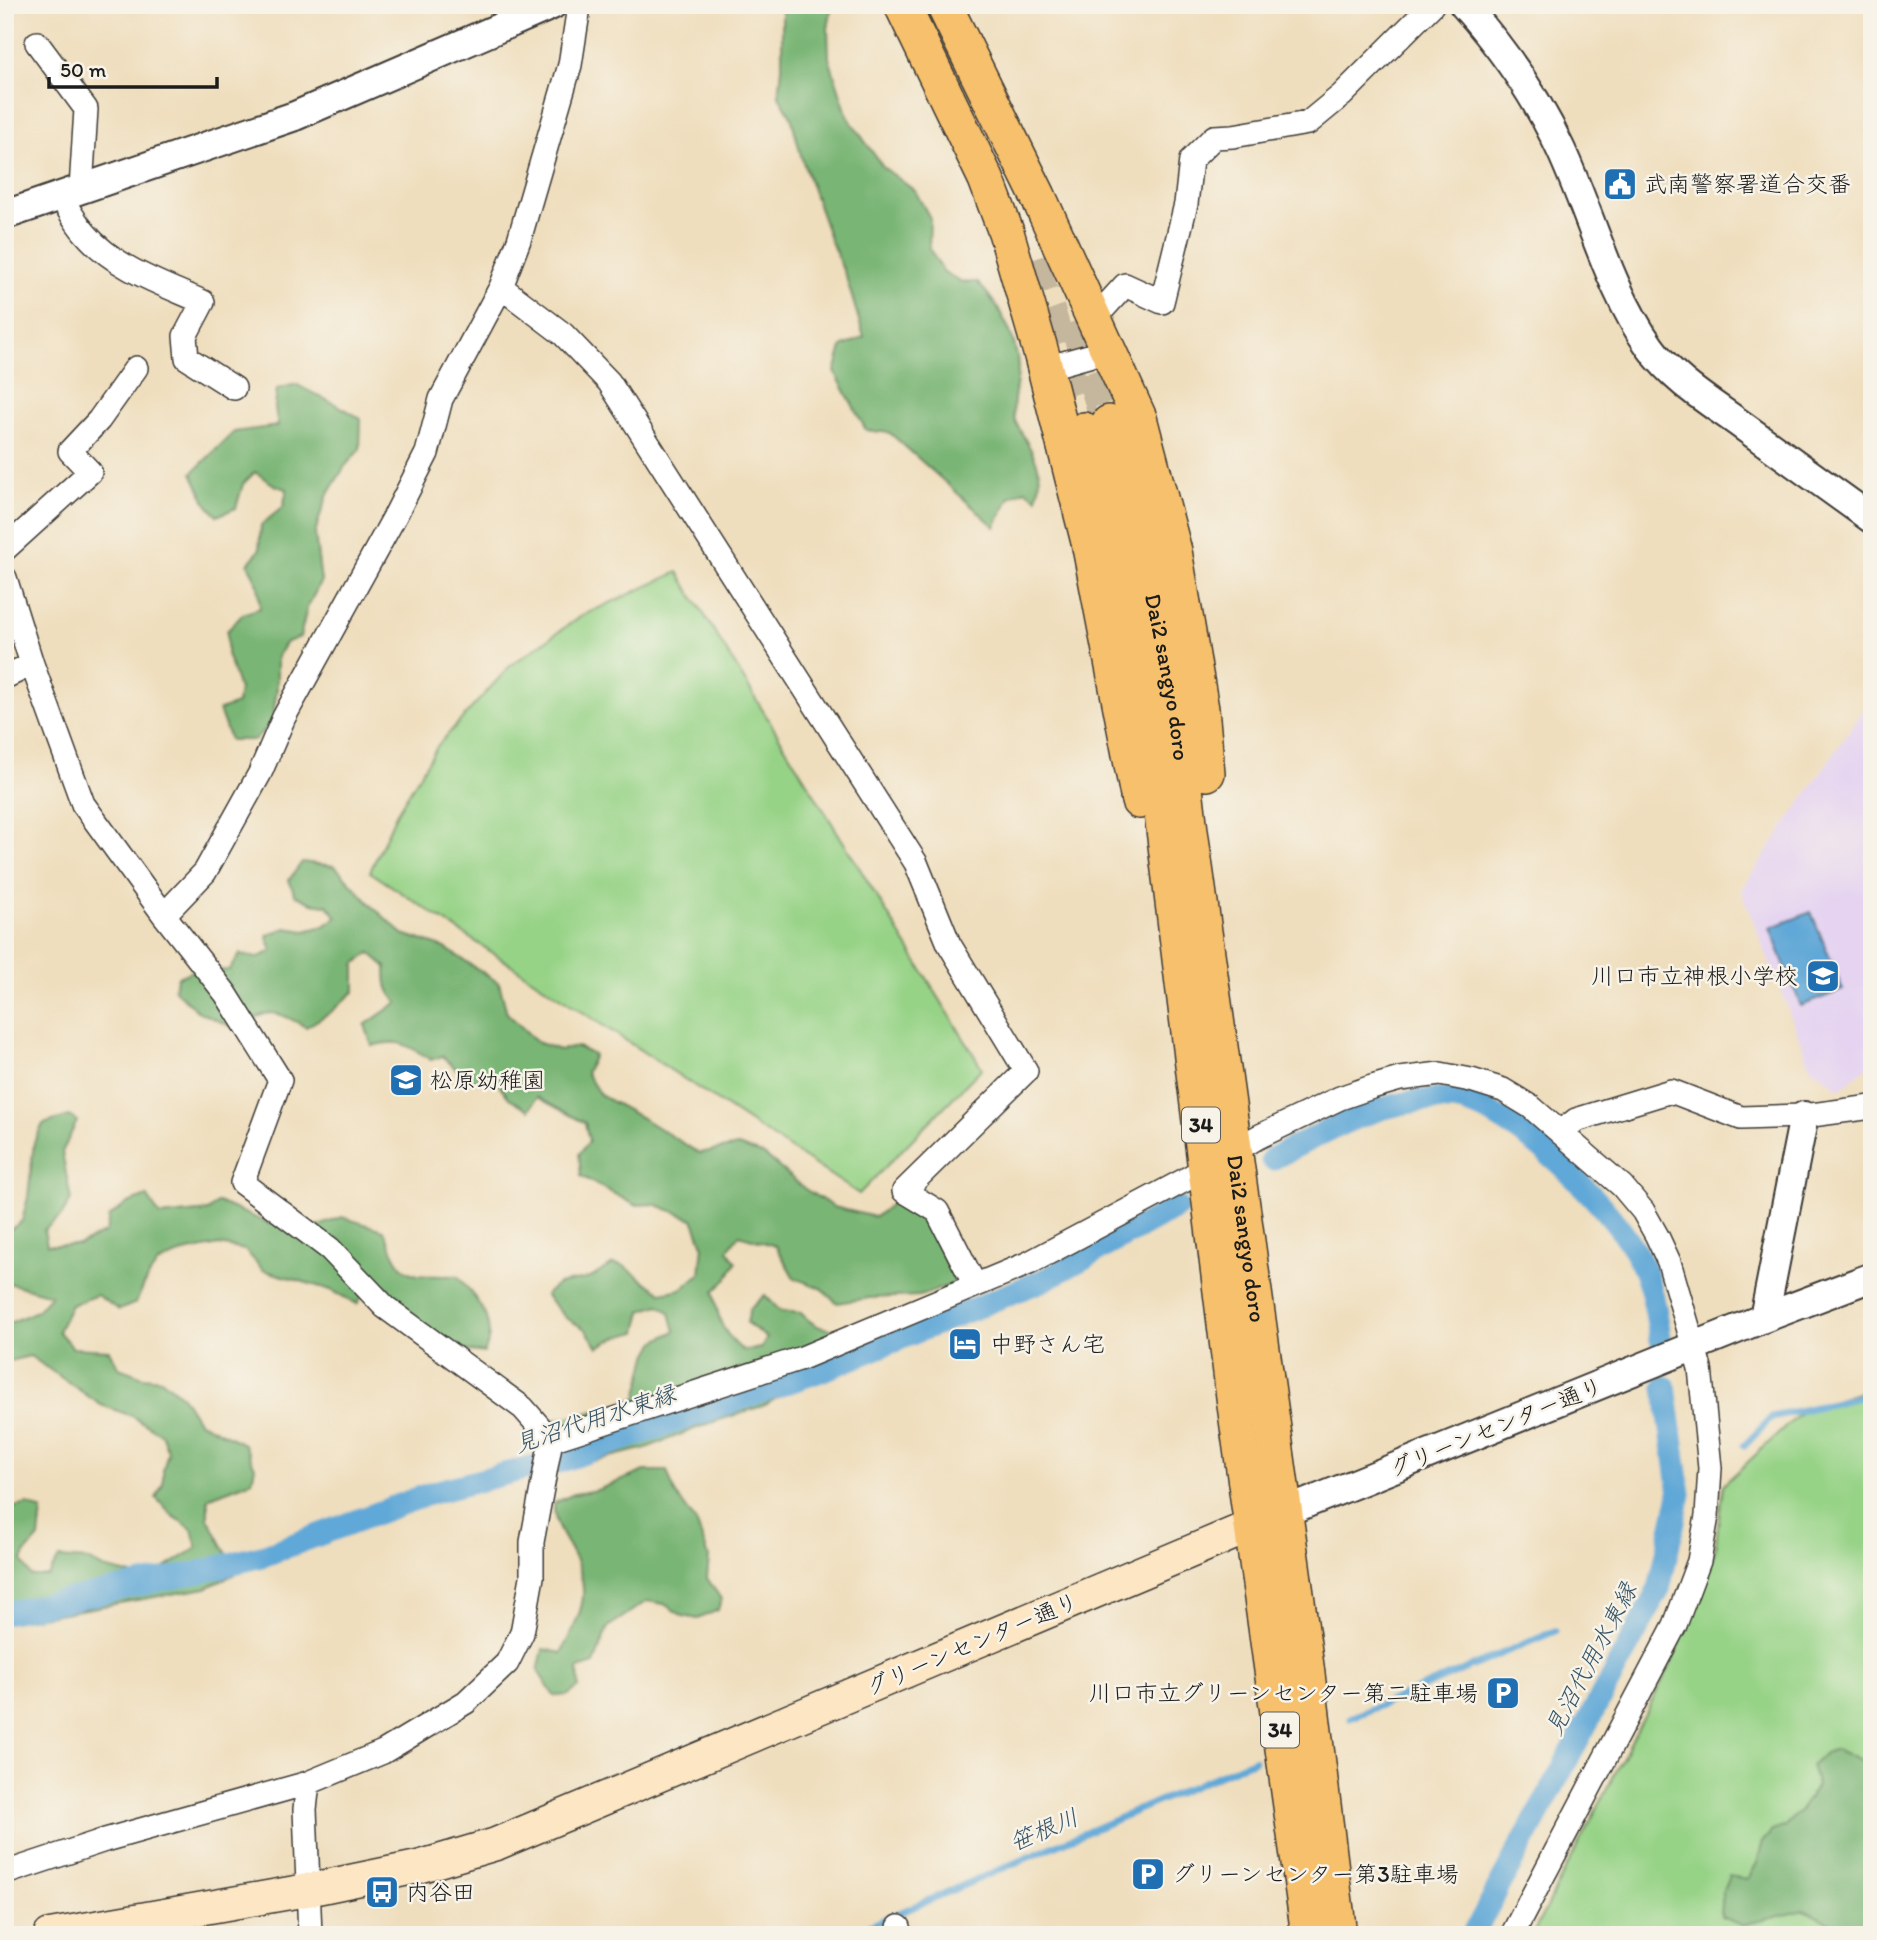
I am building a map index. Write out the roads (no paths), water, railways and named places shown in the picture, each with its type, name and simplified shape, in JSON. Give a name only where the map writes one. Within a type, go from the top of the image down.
[{"type":"main road","points":[[902,5],[986,179],[1006,232],[1042,356],[1089,542],[1147,844],[1194,948]]},
{"type":"main road","points":[[944,5],[1038,196],[1139,418],[1174,551],[1201,709],[1215,871],[1194,948]]},
{"type":"main road","name":"Dai2 sangyo doro","points":[[1097,426],[1141,538],[1177,719],[1194,948],[1206,1168],[1251,1526],[1309,1935]]},
{"type":"main road","name":"Dai2 sangyo doro","points":[[1194,948],[1236,1150],[1339,1935]]},
{"type":"main road","name":"グリーンセンター通り","points":[[50,1935],[307,1890],[418,1867],[496,1844],[1285,1511]]},
{"type":"street","points":[[7,214],[295,116],[552,5]]},
{"type":"street","points":[[164,915],[205,872],[260,773],[284,717],[396,516],[427,453],[441,399],[501,287],[519,240],[570,65],[577,5]]},
{"type":"street","points":[[1042,356],[1050,363],[1060,364],[1092,355],[1101,347],[1098,329],[1125,285],[1162,302],[1186,204],[1191,160],[1214,137],[1308,122],[1342,95],[1432,5]]},
{"type":"street","points":[[1464,5],[1488,31],[1546,118],[1562,150],[1622,296],[1637,328],[1653,351],[1686,385],[1872,519]]},
{"type":"street","points":[[37,43],[86,109],[71,192],[85,233],[111,257],[203,302],[185,336],[187,358],[234,388]]},
{"type":"street","points":[[501,287],[563,334],[609,382],[916,863],[949,943],[1026,1071],[904,1191],[937,1211],[975,1285]]},
{"type":"street","points":[[5,549],[90,472],[70,451],[99,420],[136,368]]},
{"type":"street","points":[[5,1873],[106,1840],[308,1783],[383,1752],[466,1702],[507,1663],[522,1633],[532,1577],[532,1542],[548,1457],[523,1408],[385,1307],[330,1249],[242,1183],[280,1080],[226,994],[83,804],[8,592]]},
{"type":"street","points":[[5,677],[32,664]]},
{"type":"street","points":[[548,1457],[802,1358],[1029,1263],[1258,1137],[1351,1094],[1400,1079],[1440,1074],[1503,1090],[1531,1107],[1561,1132],[1622,1186],[1643,1211],[1669,1262],[1695,1347],[1702,1381],[1710,1468],[1707,1516],[1696,1571],[1675,1625],[1512,1935]]},
{"type":"street","points":[[1561,1132],[1576,1120],[1671,1091],[1741,1118],[1804,1116],[1872,1107]]},
{"type":"street","points":[[1764,1318],[1804,1116]]},
{"type":"street","name":"グリーンセンター通り","points":[[1285,1511],[1872,1277]]},
{"type":"street","points":[[308,1783],[304,1809],[310,1935]]},
{"type":"water","points":[[1811,912],[1843,990],[1801,1006],[1770,928]]},
{"type":"waterway","name":"見沼代用水東縁","points":[[1272,1159],[1336,1127],[1380,1109],[1427,1100],[1451,1100],[1475,1106],[1531,1140],[1560,1164],[1611,1217],[1630,1243],[1646,1274],[1654,1300],[1660,1337]]},
{"type":"waterway","name":"見沼代用水東縁","points":[[5,1613],[200,1572],[265,1555],[431,1493],[559,1462],[821,1371],[1046,1279],[1177,1207]]},
{"type":"waterway","name":"見沼代用水東縁","points":[[1473,1935],[1659,1589],[1680,1494],[1665,1387]]},
{"type":"waterway","name":"笹根川","points":[[1744,1446],[1772,1417],[1872,1394]]},
{"type":"waterway","name":"笹根川","points":[[1350,1718],[1555,1631]]},
{"type":"waterway","name":"笹根川","points":[[848,1935],[1254,1760]]},
{"type":"tunnel","points":[[1029,261],[1049,315],[1084,430]]},
{"type":"tunnel","points":[[1076,321],[1109,423]]},
{"type":"place","name":"武南警察署道合交番","points":[[1620,184]]},
{"type":"place","name":"川口市立神根小学校","points":[[1823,976]]},
{"type":"place","name":"松原幼稚園","points":[[406,1080]]},
{"type":"place","name":"中野さん宅","points":[[965,1344]]},
{"type":"place","name":"川口市立グリーンセンター第二駐車場","points":[[1503,1693]]},
{"type":"place","name":"グリーンセンター第3駐車場","points":[[1148,1874]]},
{"type":"place","name":"内谷田","points":[[382,1892]]}]
